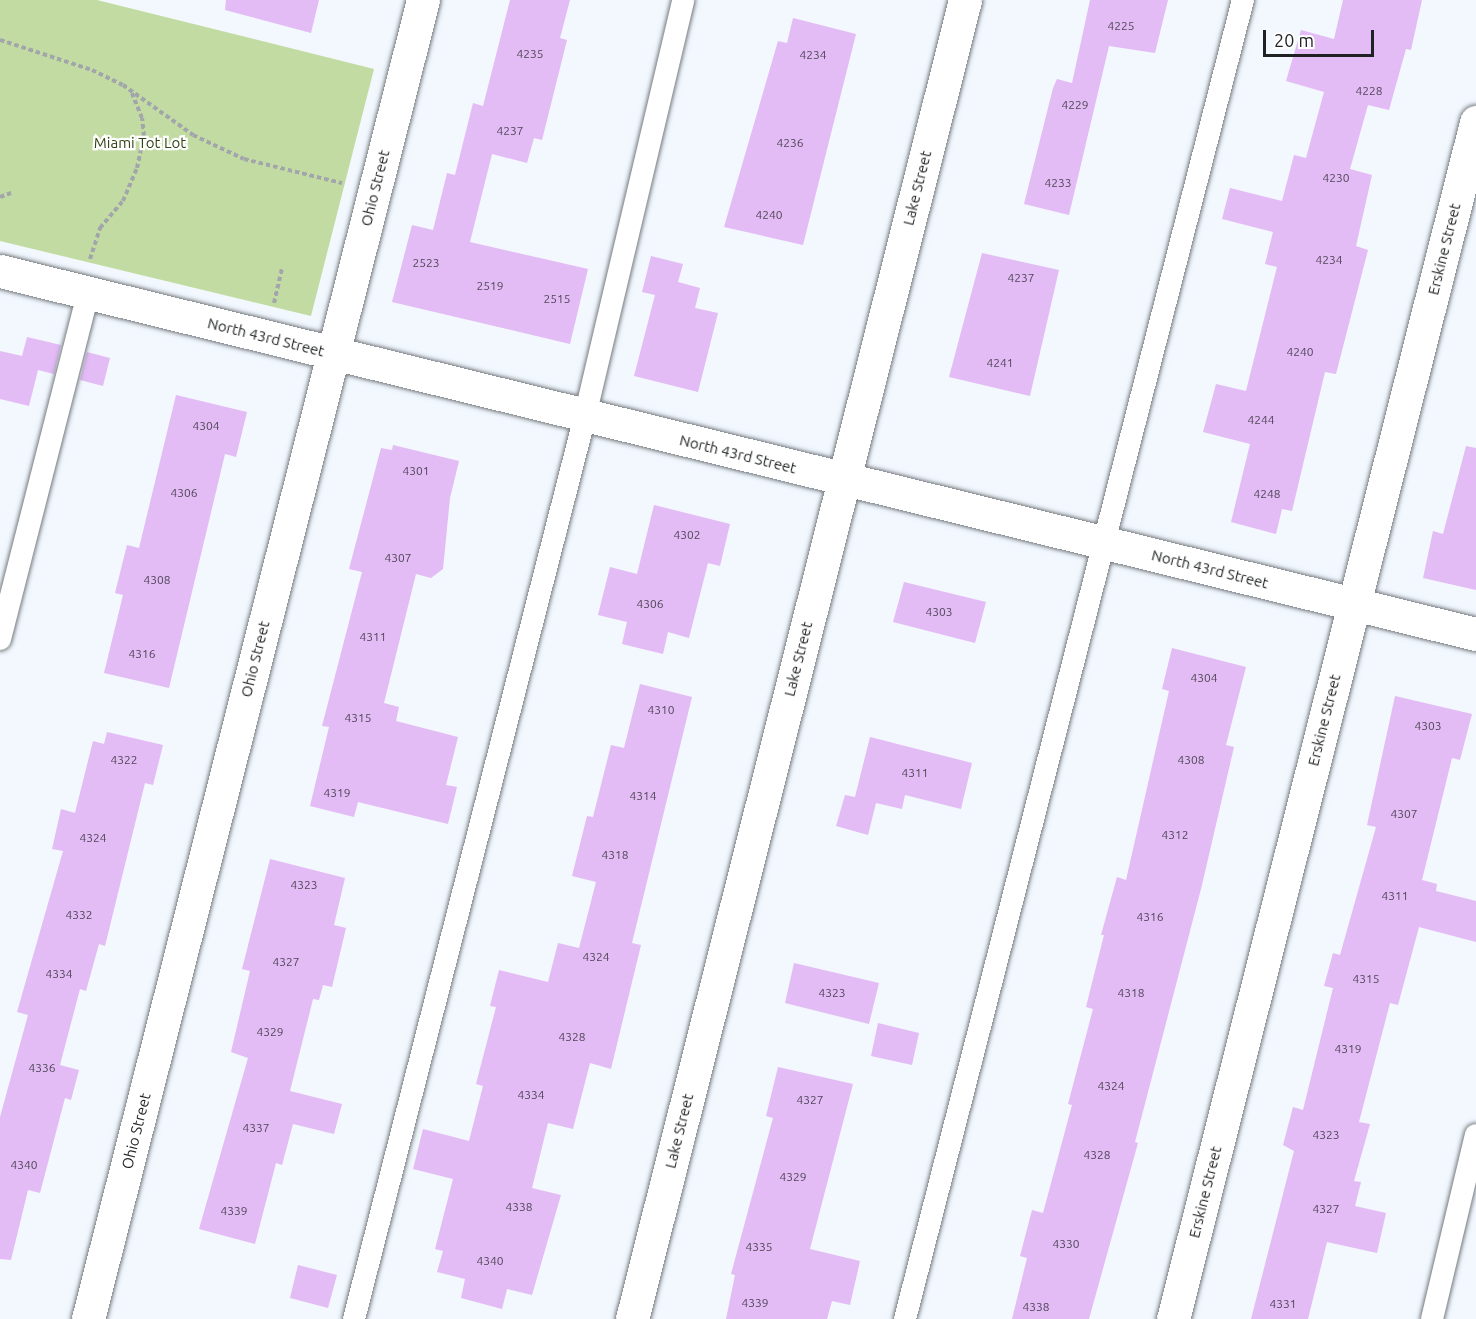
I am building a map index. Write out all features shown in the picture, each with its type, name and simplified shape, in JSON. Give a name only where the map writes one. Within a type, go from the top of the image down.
[{"type":"street","name":"Ohio Street","points":[[88,1319],[423,0]]},
{"type":"street","name":"Lake Street","points":[[632,1319],[965,0]]},
{"type":"street","name":"Erskine Street","points":[[1173,1319],[1476,122]]},
{"type":"street","name":"North 43rd Street","points":[[0,271],[89,277],[333,353],[1476,634]]},
{"type":"lane","points":[[354,1319],[585,416],[683,0]]},
{"type":"lane","points":[[905,1319],[1243,0]]},
{"type":"lane","points":[[0,639],[89,277]]},
{"type":"lane","points":[[1431,1319],[1476,1135]]},
{"type":"path","points":[[0,40],[92,70],[132,92],[213,146],[244,159],[342,183]]},
{"type":"path","points":[[89,277],[100,228],[131,186],[141,151],[142,118],[132,92]]},
{"type":"path","points":[[0,197],[11,193]]},
{"type":"path","points":[[273,307],[282,269]]},
{"type":"green space","name":"Miami Tot Lot","points":[[0,0],[97,0],[374,69],[311,316],[0,241]]},
{"type":"building","points":[[226,0],[319,0],[311,33],[225,10]]},
{"type":"building","points":[[510,0],[570,0],[560,38],[567,40],[542,140],[534,138],[527,163],[492,154],[470,242],[588,269],[570,344],[392,302],[412,225],[433,230],[447,173],[455,175],[473,103],[483,106]]},
{"type":"building","points":[[1090,0],[1168,0],[1155,53],[1109,46],[1069,215],[1024,204],[1053,88],[1057,79],[1072,83]]},
{"type":"building","points":[[1343,0],[1422,0],[1411,50],[1406,49],[1389,110],[1368,105],[1350,169],[1372,175],[1356,246],[1368,250],[1336,374],[1325,372],[1292,511],[1282,509],[1276,534],[1231,522],[1250,444],[1203,432],[1216,384],[1246,391],[1277,267],[1265,264],[1273,232],[1222,219],[1230,188],[1282,201],[1294,155],[1306,158],[1324,92],[1286,81],[1301,30],[1334,39]]},
{"type":"building","points":[[793,18],[856,34],[803,245],[724,227],[778,41],[787,43]]},
{"type":"building","points":[[982,253],[1059,270],[1030,396],[949,377]]},
{"type":"building","points":[[651,256],[683,264],[678,282],[700,288],[695,308],[718,313],[698,392],[634,376],[655,295],[642,292]]},
{"type":"building","points":[[27,337],[61,345],[54,374],[38,370],[29,406],[0,399],[0,351],[22,356]]},
{"type":"building","points":[[87,352],[110,358],[103,386],[80,380]]},
{"type":"building","points":[[176,395],[247,412],[236,457],[225,454],[169,688],[104,673],[123,595],[115,593],[127,545],[139,548]]},
{"type":"building","points":[[393,445],[459,461],[450,498],[443,569],[431,578],[416,574],[384,703],[399,707],[396,721],[458,737],[446,785],[457,787],[448,824],[358,802],[354,817],[310,806],[329,727],[322,726],[362,572],[349,569],[381,448],[392,450]]},
{"type":"building","points":[[1466,446],[1476,448],[1476,590],[1423,578],[1433,531],[1443,534]]},
{"type":"building","points":[[654,505],[730,524],[720,566],[708,563],[689,638],[668,632],[663,654],[622,644],[627,622],[598,615],[610,567],[637,574]]},
{"type":"building","points":[[904,582],[986,602],[975,643],[893,622]]},
{"type":"building","points":[[1172,648],[1246,667],[1226,745],[1234,747],[1202,885],[1135,1142],[1138,1143],[1089,1319],[1012,1319],[1027,1258],[1020,1256],[1032,1210],[1043,1213],[1072,1105],[1068,1104],[1093,1009],[1086,1007],[1104,935],[1101,935],[1117,877],[1126,880],[1169,691],[1162,689]]},
{"type":"building","points":[[640,684],[692,697],[632,943],[641,945],[611,1069],[590,1063],[573,1129],[548,1123],[532,1188],[561,1195],[532,1295],[507,1289],[502,1309],[461,1298],[465,1279],[437,1272],[443,1251],[435,1249],[453,1179],[413,1169],[423,1129],[469,1141],[483,1086],[476,1084],[496,1007],[490,1006],[499,970],[548,982],[558,943],[579,948],[596,882],[572,876],[587,816],[593,817],[611,745],[624,748]]},
{"type":"building","points":[[1395,696],[1472,714],[1460,760],[1452,758],[1422,880],[1437,884],[1436,891],[1476,901],[1476,942],[1419,927],[1398,1005],[1390,1003],[1359,1122],[1370,1124],[1354,1181],[1361,1182],[1355,1206],[1386,1213],[1377,1253],[1327,1242],[1308,1319],[1251,1319],[1294,1151],[1283,1145],[1293,1107],[1303,1110],[1333,988],[1324,986],[1333,953],[1340,955],[1376,827],[1367,825]]},
{"type":"building","points":[[107,732],[163,745],[153,785],[145,783],[105,946],[99,944],[86,991],[80,989],[60,1065],[79,1070],[71,1100],[65,1098],[40,1193],[28,1190],[11,1260],[0,1259],[0,1117],[28,1015],[17,1012],[63,851],[52,849],[61,809],[75,813],[93,741],[104,744]]},
{"type":"building","points":[[870,737],[972,763],[961,809],[905,795],[902,809],[876,803],[868,835],[836,826],[845,795],[855,797]]},
{"type":"building","points":[[270,859],[345,878],[334,925],[346,928],[332,987],[323,985],[319,1000],[313,999],[290,1091],[342,1104],[334,1134],[293,1124],[282,1165],[276,1163],[255,1244],[199,1229],[248,1058],[231,1052],[250,971],[242,969]]},
{"type":"building","points":[[794,963],[879,983],[869,1024],[785,1003]]},
{"type":"building","points":[[878,1023],[919,1033],[912,1065],[871,1056]]},
{"type":"building","points":[[778,1067],[853,1084],[810,1249],[860,1261],[850,1305],[832,1301],[827,1319],[726,1319],[735,1275],[731,1274],[773,1118],[766,1116]]},
{"type":"building","points":[[298,1265],[337,1275],[328,1308],[290,1298]]}]
